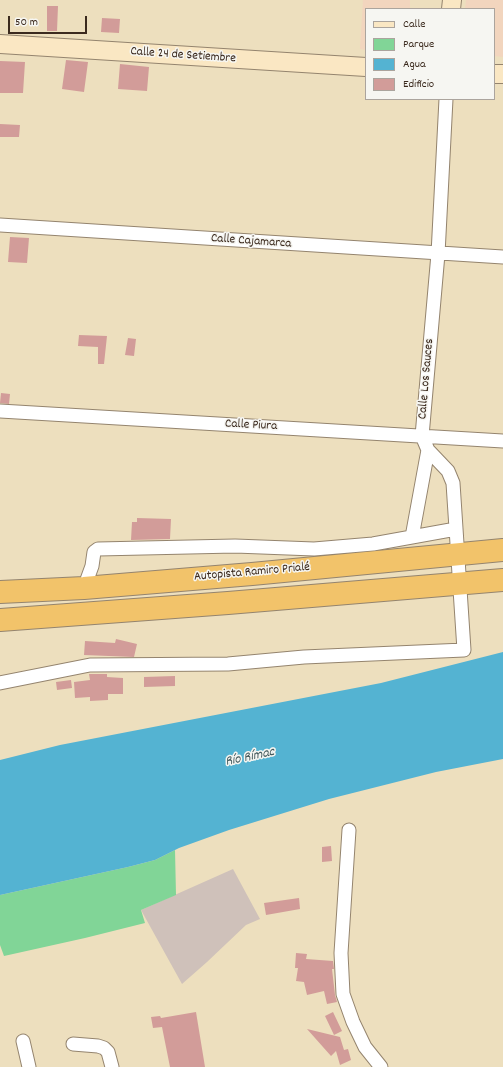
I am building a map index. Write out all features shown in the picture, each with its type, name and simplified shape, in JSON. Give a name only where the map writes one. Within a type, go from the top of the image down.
[{"type":"highway","name":"Autopista Ramiro Prialé","points":[[0,592],[84,588],[252,574],[458,553],[503,550]]},
{"type":"highway","points":[[0,620],[503,580]]},
{"type":"street","name":"Calle 24 de Setiembre","points":[[0,44],[365,68]]},
{"type":"street","name":"Calle Los Sauces","points":[[0,683],[90,665],[228,664],[304,657],[463,651],[465,649],[453,483],[448,471],[428,450],[422,436],[438,254],[446,100]]},
{"type":"street","name":"Calle Cajamarca","points":[[0,225],[503,257]]},
{"type":"street","name":"Calle Piura","points":[[0,412],[503,441]]},
{"type":"street","points":[[412,537],[428,450]]},
{"type":"street","points":[[84,588],[92,566],[94,552],[98,549],[235,546],[314,549],[373,544],[456,530]]},
{"type":"street","points":[[350,830],[341,953],[343,994],[353,1022],[362,1041],[381,1067]]},
{"type":"street","points":[[23,1041],[29,1067]]},
{"type":"street","points":[[73,1044],[98,1046],[104,1048],[108,1052],[112,1067]]},
{"type":"shaded area","points":[[363,0],[410,0],[410,8],[365,8],[365,50],[360,49]]},
{"type":"shaded area","points":[[466,0],[503,0],[503,57],[495,56],[495,8],[465,8]]},
{"type":"shaded area","points":[[233,869],[260,919],[246,925],[182,984],[141,910]]},
{"type":"green space","points":[[175,850],[176,895],[141,910],[145,923],[4,956],[0,945],[0,895],[128,867],[155,860]]},
{"type":"water","name":"Río Rímac","points":[[503,652],[503,759],[436,772],[329,799],[229,830],[179,848],[155,860],[0,895],[0,760],[60,745],[381,683]]},
{"type":"building","points":[[47,6],[58,6],[57,31],[47,31]]},
{"type":"building","points":[[102,18],[120,19],[119,33],[101,32]]},
{"type":"building","points":[[66,60],[88,62],[84,92],[62,89]]},
{"type":"building","points":[[0,61],[25,62],[23,93],[0,93]]},
{"type":"building","points":[[120,64],[149,67],[147,91],[118,89]]},
{"type":"building","points":[[0,124],[20,125],[19,137],[0,137]]},
{"type":"building","points":[[10,237],[29,238],[27,263],[8,262]]},
{"type":"building","points":[[79,335],[107,336],[104,364],[98,364],[98,347],[78,346]]},
{"type":"building","points":[[128,338],[136,339],[134,356],[125,355]]},
{"type":"building","points":[[1,393],[10,394],[9,404],[0,403]]},
{"type":"building","points":[[137,518],[171,519],[170,539],[131,540],[132,522],[137,522]]},
{"type":"building","points":[[116,639],[137,644],[134,657],[84,655],[85,641],[115,643]]},
{"type":"building","points":[[89,674],[107,674],[107,677],[123,678],[123,694],[108,694],[108,700],[90,701],[90,697],[75,698],[74,682],[90,680]]},
{"type":"building","points":[[175,676],[175,686],[144,687],[144,677]]},
{"type":"building","points":[[71,680],[72,688],[57,690],[56,682]]},
{"type":"building","points":[[331,846],[332,861],[322,862],[322,847]]},
{"type":"building","points":[[299,898],[300,909],[266,915],[264,903]]},
{"type":"building","points":[[296,953],[307,954],[306,959],[333,961],[334,969],[332,969],[337,1002],[327,1004],[324,991],[307,995],[304,982],[296,981],[298,968],[295,968]]},
{"type":"building","points":[[196,1012],[205,1067],[170,1067],[162,1027],[153,1028],[151,1017],[160,1016],[161,1018]]},
{"type":"building","points":[[333,1012],[342,1031],[334,1035],[325,1016]]},
{"type":"building","points":[[307,1029],[340,1037],[344,1050],[348,1049],[351,1060],[340,1065],[336,1051],[331,1056]]}]
